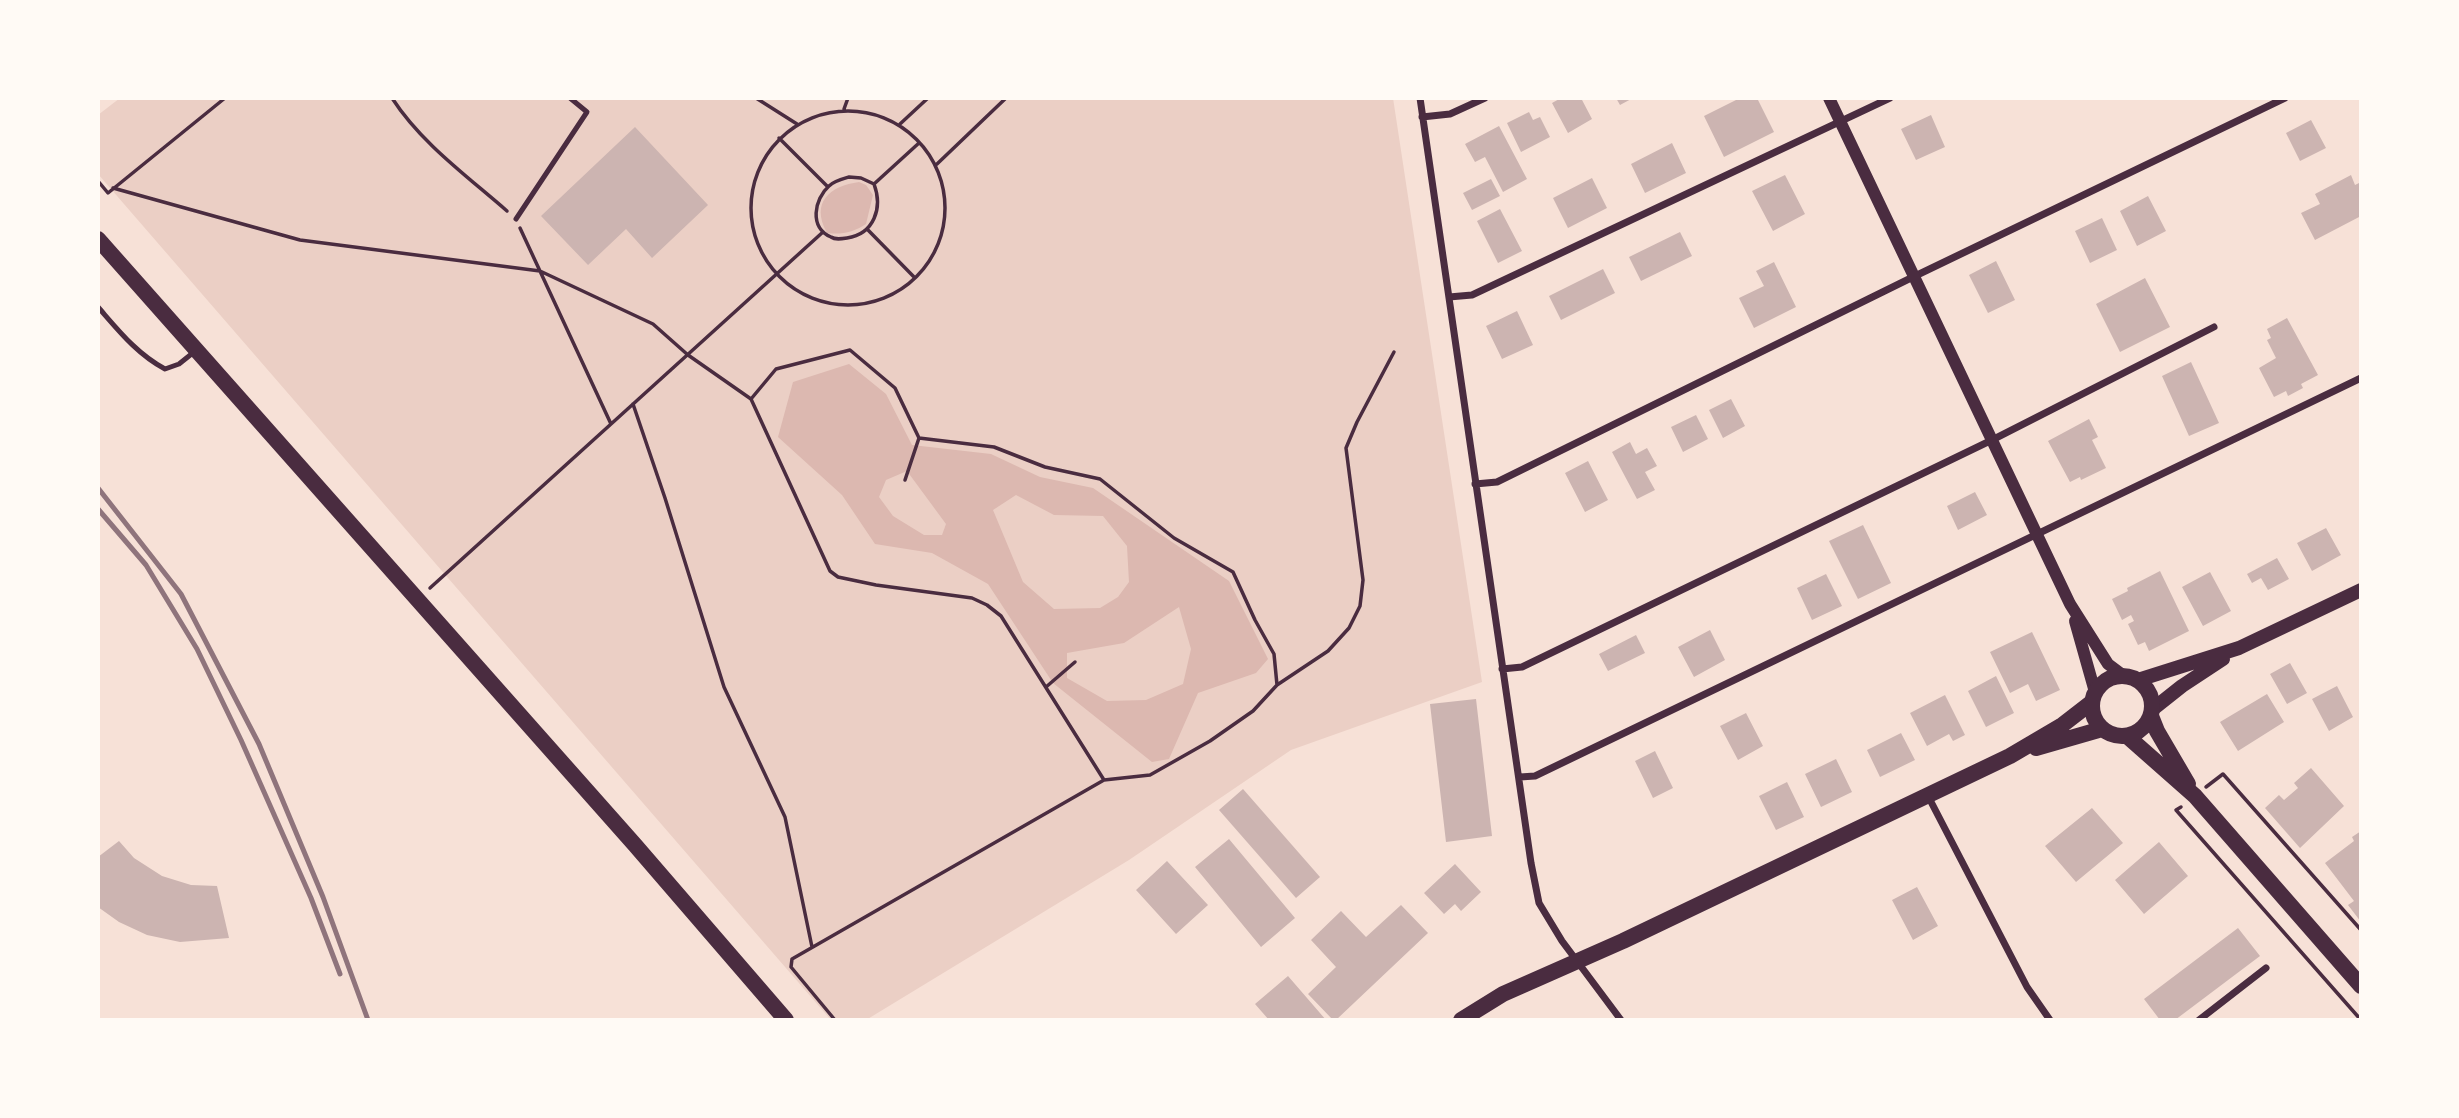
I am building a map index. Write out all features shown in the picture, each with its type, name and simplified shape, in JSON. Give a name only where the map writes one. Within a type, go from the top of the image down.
[{"type":"main road","points":[[98,239],[418,598],[786,1020]]},
{"type":"main road","points":[[2094,697],[2094,717],[2102,729],[2118,736],[2127,736],[2142,730],[2152,713],[2182,686],[2239,648],[2361,590]]},
{"type":"main road","points":[[1461,1020],[1503,995],[2010,756],[2062,726],[2094,697],[2107,680],[2131,678],[2239,648]]},
{"type":"main road","points":[[2131,678],[2150,693],[2157,731],[2195,796]]},
{"type":"main road","points":[[2010,756],[2102,729]]},
{"type":"main road","points":[[2127,736],[2195,796],[2361,986]]},
{"type":"street","points":[[1420,98],[1502,669],[1539,903],[1576,961],[1621,1020]]},
{"type":"street","points":[[1422,117],[1450,114],[1485,98]]},
{"type":"street","points":[[1829,98],[2070,604],[2108,664],[2131,678]]},
{"type":"street","points":[[1449,297],[1472,295],[1890,98]]},
{"type":"street","points":[[1475,484],[1497,482],[2285,98]]},
{"type":"street","points":[[1502,669],[1522,667],[1992,440],[2214,327]]},
{"type":"street","points":[[1520,777],[1535,776],[2361,378]]},
{"type":"street","points":[[2070,604],[2094,697]]},
{"type":"street","points":[[1927,795],[2027,987],[2050,1020]]},
{"type":"street","points":[[2199,1020],[2266,968]]},
{"type":"lane","points":[[516,219],[587,112],[570,98]]},
{"type":"lane","points":[[98,307],[148,360],[165,369],[179,365],[196,350]]},
{"type":"path","points":[[98,181],[108,193],[225,98]]},
{"type":"path","points":[[392,98],[405,119],[516,219],[611,424]]},
{"type":"path","points":[[756,98],[797,124]]},
{"type":"path","points":[[844,110],[848,98]]},
{"type":"path","points":[[900,124],[928,98]]},
{"type":"path","points":[[937,164],[1006,98]]},
{"type":"path","points":[[844,110],[866,112],[900,124],[920,142],[937,164],[945,204],[942,232],[932,257],[915,278],[895,293],[871,303],[846,306],[821,302],[798,293],[777,274],[760,253],[750,224],[750,193],[760,164],[779,138],[797,124],[820,114],[844,110]]},
{"type":"path","points":[[779,138],[828,187]]},
{"type":"path","points":[[874,184],[920,142]]},
{"type":"path","points":[[849,177],[861,177],[874,184],[878,208],[868,230],[833,239],[822,232],[816,211],[818,200],[828,187],[849,177]]},
{"type":"path","points":[[113,188],[300,240],[540,271],[653,324],[688,355],[751,399],[830,571],[838,577],[972,598],[988,605],[1001,616],[1104,780]]},
{"type":"path","points":[[868,230],[915,278]]},
{"type":"path","points":[[418,598],[822,232]]},
{"type":"path","points":[[751,399],[776,369],[849,350],[895,388],[919,438],[905,480]]},
{"type":"path","points":[[835,1020],[791,967],[792,959],[1104,780],[1150,775],[1210,741],[1253,711],[1277,685],[1328,651],[1349,628],[1360,606],[1363,580],[1346,448],[1394,352]]},
{"type":"path","points":[[633,404],[724,687],[785,817],[812,947]]},
{"type":"path","points":[[919,438],[994,447],[1045,467],[1100,479],[1174,538],[1233,572],[1255,620],[1275,654],[1277,685]]},
{"type":"path","points":[[1046,687],[1075,662]]},
{"type":"path","points":[[2361,930],[2223,774],[2176,810],[2361,1020]]},
{"type":"shaded area","points":[[120,98],[1393,98],[1482,682],[1291,750],[1129,860],[866,1020],[831,1020],[98,174],[98,115]]},
{"type":"shaded area","points":[[859,182],[866,185],[873,195],[866,224],[848,232],[827,233],[821,213],[826,197],[839,187]]},
{"type":"shaded area","points":[[849,364],[886,394],[912,445],[991,454],[1040,477],[1093,488],[1229,581],[1268,659],[1256,673],[1198,693],[1169,759],[1152,762],[1053,683],[988,584],[932,553],[875,544],[842,495],[778,437],[793,382]],"holes":[[[907,471],[946,524],[942,535],[924,535],[893,516],[879,497],[886,480]],[[1016,495],[1054,515],[1103,516],[1127,546],[1129,582],[1118,597],[1100,608],[1054,609],[1023,582],[993,510]],[[1179,607],[1191,649],[1183,684],[1146,700],[1107,701],[1067,678],[1067,653],[1124,643]]]},
{"type":"building","points":[[1561,98],[1581,98],[1592,119],[1568,133],[1552,103]]},
{"type":"building","points":[[1616,98],[1633,98],[1620,105]]},
{"type":"building","points":[[1740,98],[1757,98],[1774,132],[1724,157],[1704,116]]},
{"type":"building","points":[[1529,112],[1533,120],[1540,117],[1550,137],[1521,152],[1507,123]]},
{"type":"building","points":[[1931,115],[1945,147],[1916,160],[1901,129]]},
{"type":"building","points":[[2311,120],[2326,148],[2300,161],[2286,133]]},
{"type":"building","points":[[1499,126],[1527,179],[1503,192],[1485,157],[1475,162],[1465,144]]},
{"type":"building","points":[[635,127],[708,205],[652,258],[626,229],[588,265],[541,216]]},
{"type":"building","points":[[1672,143],[1686,173],[1645,193],[1631,164]]},
{"type":"building","points":[[1785,175],[1805,214],[1773,231],[1752,191]]},
{"type":"building","points":[[2351,175],[2355,185],[2361,182],[2361,216],[2315,240],[2301,213],[2320,204],[2315,194]]},
{"type":"building","points":[[1592,178],[1607,208],[1568,228],[1553,198]]},
{"type":"building","points":[[1491,179],[1500,196],[1472,210],[1463,193]]},
{"type":"building","points":[[2148,196],[2166,231],[2137,246],[2120,211]]},
{"type":"building","points":[[1500,209],[1522,251],[1498,263],[1477,221]]},
{"type":"building","points":[[2102,218],[2117,250],[2090,263],[2075,231]]},
{"type":"building","points":[[1680,232],[1692,256],[1641,281],[1629,257]]},
{"type":"building","points":[[1996,261],[2015,300],[1988,313],[1969,275]]},
{"type":"building","points":[[1774,262],[1796,307],[1754,328],[1739,298],[1764,286],[1756,271]]},
{"type":"building","points":[[1603,269],[1615,293],[1561,320],[1549,296]]},
{"type":"building","points":[[2145,278],[2170,327],[2120,352],[2096,304]]},
{"type":"building","points":[[1517,311],[1533,345],[1502,359],[1486,326]]},
{"type":"building","points":[[2287,318],[2318,375],[2301,384],[2303,388],[2288,396],[2286,391],[2274,397],[2259,368],[2276,358],[2267,340],[2271,338],[2267,329]]},
{"type":"building","points":[[2191,362],[2219,423],[2189,436],[2162,376]]},
{"type":"building","points":[[1731,399],[1745,426],[1723,438],[1709,410]]},
{"type":"building","points":[[1696,415],[1708,439],[1683,452],[1671,427]]},
{"type":"building","points":[[2089,419],[2098,437],[2092,440],[2106,468],[2081,480],[2080,477],[2070,482],[2048,441]]},
{"type":"building","points":[[1630,442],[1636,454],[1647,448],[1657,466],[1645,472],[1655,490],[1637,499],[1612,452]]},
{"type":"building","points":[[1588,461],[1608,500],[1585,512],[1565,473]]},
{"type":"building","points":[[1975,492],[1987,515],[1958,530],[1947,506]]},
{"type":"building","points":[[1863,525],[1891,583],[1858,599],[1829,541]]},
{"type":"building","points":[[2326,528],[2341,555],[2312,571],[2297,543]]},
{"type":"building","points":[[2277,558],[2289,579],[2268,590],[2261,578],[2252,583],[2247,574]]},
{"type":"building","points":[[2160,571],[2189,631],[2149,651],[2145,642],[2138,645],[2128,624],[2134,621],[2131,615],[2122,620],[2112,599]]},
{"type":"building","points":[[2210,572],[2231,611],[2203,626],[2182,587]]},
{"type":"building","points":[[1826,574],[1842,606],[1812,620],[1797,588]]},
{"type":"building","points":[[1710,630],[1725,660],[1694,677],[1678,647]]},
{"type":"building","points":[[2032,632],[2060,690],[2036,701],[2028,684],[2010,693],[1990,652]]},
{"type":"building","points":[[1636,635],[1645,653],[1608,671],[1599,654]]},
{"type":"building","points":[[2290,663],[2307,693],[2287,704],[2270,674]]},
{"type":"building","points":[[1996,676],[2014,713],[1986,727],[1968,691]]},
{"type":"building","points":[[2337,686],[2353,717],[2329,731],[2312,699]]},
{"type":"building","points":[[2267,694],[2284,722],[2238,751],[2220,722]]},
{"type":"building","points":[[1945,695],[1965,735],[1953,741],[1949,734],[1927,746],[1910,713]]},
{"type":"building","points":[[1476,699],[1492,836],[1446,842],[1430,704]]},
{"type":"building","points":[[1746,713],[1763,746],[1738,760],[1720,726]]},
{"type":"building","points":[[1901,733],[1915,760],[1880,777],[1867,750]]},
{"type":"building","points":[[1655,751],[1673,788],[1653,798],[1635,761]]},
{"type":"building","points":[[1836,759],[1852,792],[1821,807],[1805,774]]},
{"type":"building","points":[[2311,768],[2344,806],[2300,848],[2265,808],[2279,795],[2284,800],[2298,788],[2294,783]]},
{"type":"building","points":[[1787,782],[1804,817],[1776,830],[1759,796]]},
{"type":"building","points":[[1243,789],[1320,877],[1296,898],[1219,810]]},
{"type":"building","points":[[2092,808],[2123,843],[2076,882],[2045,846]]},
{"type":"building","points":[[2361,831],[2361,922],[2348,905],[2354,901],[2325,863],[2354,841],[2352,837]]},
{"type":"building","points":[[1229,839],[1295,918],[1261,947],[1195,867]]},
{"type":"building","points":[[119,841],[134,858],[162,876],[191,885],[217,886],[229,938],[180,942],[147,935],[119,922],[98,907],[98,857]]},
{"type":"building","points":[[2159,842],[2188,876],[2144,914],[2115,880]]},
{"type":"building","points":[[1167,861],[1208,905],[1176,934],[1136,890]]},
{"type":"building","points":[[1455,864],[1481,892],[1461,911],[1455,904],[1444,914],[1424,893]]},
{"type":"building","points":[[1917,887],[1938,926],[1913,940],[1892,900]]},
{"type":"building","points":[[1401,905],[1428,933],[1333,1020],[1308,994],[1336,967],[1311,940],[1341,911],[1366,937]]},
{"type":"building","points":[[2238,928],[2260,956],[2175,1020],[2160,1020],[2144,999]]},
{"type":"building","points":[[1288,976],[1326,1020],[1269,1020],[1255,1004]]},
{"type":"railway","points":[[98,488],[181,594],[259,744],[323,897],[368,1020]]},
{"type":"railway","points":[[98,509],[146,565],[197,649],[241,740],[311,898],[340,974]]}]
